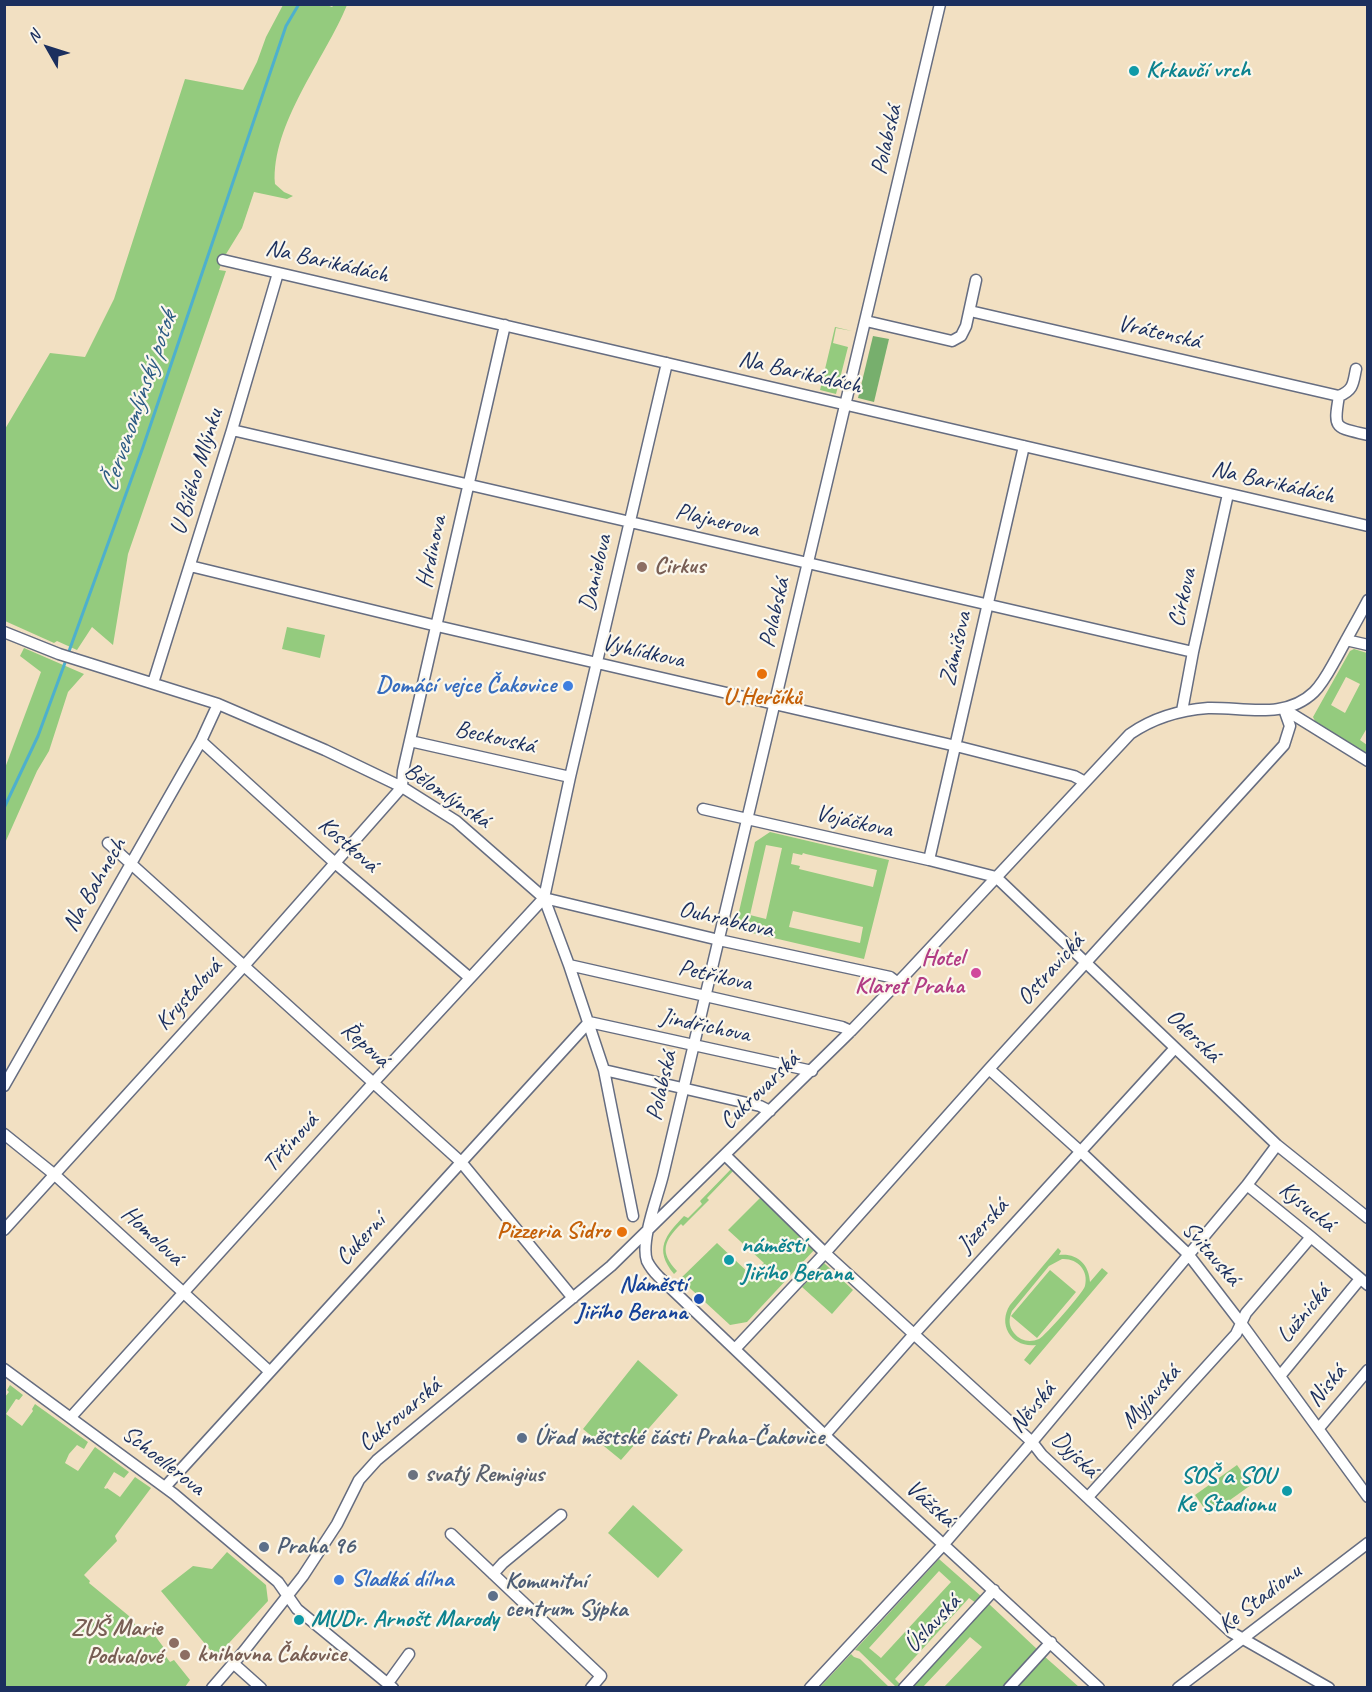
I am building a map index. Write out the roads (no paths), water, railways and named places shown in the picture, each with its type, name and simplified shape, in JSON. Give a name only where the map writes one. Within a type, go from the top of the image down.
[{"type":"street","name":"Polabská","points":[[648,1230],[775,705],[940,4]]},
{"type":"street","name":"Na Barikádách","points":[[223,260],[1368,526]]},
{"type":"street","name":"U Bílého Mlýnku","points":[[153,683],[278,273]]},
{"type":"street","points":[[866,321],[952,341],[961,336],[966,326],[976,280]]},
{"type":"street","name":"Vrátenská","points":[[970,311],[1339,396]]},
{"type":"street","name":"Hrdinova","points":[[402,787],[403,771],[505,325]]},
{"type":"street","name":"Danielova","points":[[544,898],[667,363]]},
{"type":"street","points":[[1356,369],[1352,388],[1339,396],[1335,420],[1342,429],[1368,435]]},
{"type":"street","name":"Plajnerova","points":[[232,430],[1193,652]]},
{"type":"street","name":"Zámišova","points":[[929,860],[1024,446]]},
{"type":"street","name":"Církova","points":[[1182,711],[1228,494]]},
{"type":"street","name":"Vyhlídkova","points":[[190,566],[437,626],[956,746],[1074,776],[1085,782]]},
{"type":"street","points":[[1284,709],[1294,706],[1313,692],[1326,675],[1368,600]]},
{"type":"street","name":"Bělomlýnská","points":[[4,632],[59,654],[218,704],[325,750],[402,787],[456,821],[544,898],[570,964],[604,1070],[633,1216]]},
{"type":"street","points":[[1346,640],[1368,645]]},
{"type":"street","name":"Na Bahnech","points":[[4,1086],[201,741],[218,704]]},
{"type":"street","name":"Cukrovarská","points":[[212,1688],[288,1596],[325,1544],[364,1473],[385,1453],[611,1266],[812,1071],[1122,742],[1140,727],[1182,711],[1209,708],[1284,709]]},
{"type":"street","points":[[1284,709],[1368,761]]},
{"type":"street","name":"Ostravická","points":[[825,1253],[1284,745],[1290,726],[1284,709]]},
{"type":"street","name":"Kostková","points":[[201,741],[335,863],[470,978]]},
{"type":"street","name":"Beckovská","points":[[410,741],[570,777]]},
{"type":"street","name":"Krystalová","points":[[4,1230],[244,966],[402,787]]},
{"type":"street","name":"Vojáčkova","points":[[703,809],[996,877]]},
{"type":"street","name":"Řepová","points":[[108,843],[461,1162],[573,1298]]},
{"type":"street","name":"Oderská","points":[[996,877],[1277,1145],[1368,1218]]},
{"type":"street","name":"Ouhrabkova","points":[[544,898],[719,940],[890,977],[898,982]]},
{"type":"street","name":"Třtinová","points":[[71,1417],[544,898]]},
{"type":"street","name":"Petříkova","points":[[570,964],[842,1027],[850,1031]]},
{"type":"street","name":"Jindřichova","points":[[589,1022],[812,1071]]},
{"type":"street","name":"Cukerní","points":[[165,1487],[589,1022]]},
{"type":"street","name":"Jizerská","points":[[825,1435],[1175,1048]]},
{"type":"street","name":"Svitavská","points":[[989,1069],[1080,1151],[1188,1254],[1368,1497]]},
{"type":"street","points":[[604,1070],[760,1106],[770,1111]]},
{"type":"street","name":"Homolová","points":[[4,1134],[55,1175],[269,1371]]},
{"type":"street","name":"Něvská","points":[[810,1688],[944,1544],[1032,1442],[1247,1185],[1277,1145]]},
{"type":"street","points":[[648,1230],[646,1254],[652,1269],[735,1349],[825,1253],[725,1155]]},
{"type":"street","name":"Kysucká","points":[[1247,1185],[1364,1282]]},
{"type":"street","name":"Myjavská","points":[[1088,1497],[1236,1334],[1246,1313],[1311,1237]]},
{"type":"street","name":"Dyjská","points":[[825,1253],[1032,1442],[1042,1455],[1231,1632],[1329,1688]]},
{"type":"street","name":"Lužnická","points":[[1280,1376],[1364,1282]]},
{"type":"street","name":"Vážská","points":[[735,1349],[1099,1688]]},
{"type":"street","name":"Schoellerova","points":[[4,1369],[165,1487],[278,1582],[297,1609],[391,1685]]},
{"type":"street","name":"Niská","points":[[1318,1428],[1368,1370]]},
{"type":"street","points":[[1359,1485],[1368,1475]]},
{"type":"street","points":[[493,1574],[561,1515]]},
{"type":"street","points":[[451,1534],[599,1683]]},
{"type":"street","name":"Ke Stadionu","points":[[1178,1688],[1368,1542]]},
{"type":"street","name":"Úslavská","points":[[904,1688],[994,1590]]},
{"type":"street","points":[[1009,1688],[1051,1642]]},
{"type":"street","points":[[391,1685],[409,1654]]},
{"type":"street","points":[[233,1663],[261,1688]]},
{"type":"waterway","name":"Červenomlýnský potok","points":[[68,654],[143,447],[286,26],[299,4]]},
{"type":"waterway","name":"Červenomlýnský potok","points":[[4,808],[38,736],[66,660]]},
{"type":"place","name":"Krkavčí vrch","points":[[1134,71]]},
{"type":"place","name":"Cirkus","points":[[642,567]]},
{"type":"place","name":"U Herčíků","points":[[762,674]]},
{"type":"place","name":"Domácí vejce Čakovice","points":[[568,686]]},
{"type":"place","name":"Hotel Klaret Praha","points":[[976,973]]},
{"type":"place","name":"Pizzeria Sidro","points":[[622,1232]]},
{"type":"place","name":"náměstí Jiřího Berana","points":[[729,1260]]},
{"type":"place","name":"Náměstí Jiřího Berana","points":[[699,1299]]},
{"type":"place","name":"Úřad městské části Praha-Čakovice","points":[[522,1438]]},
{"type":"place","name":"svatý Remigius","points":[[413,1475]]},
{"type":"place","name":"SOŠ a SOU Ke Stadionu","points":[[1287,1491]]},
{"type":"place","name":"Praha 96","points":[[264,1547]]},
{"type":"place","name":"Sladká dílna","points":[[339,1580]]},
{"type":"place","name":"Komunitní centrum Sýpka","points":[[493,1596]]},
{"type":"place","name":"MUDr. Arnošt Marody","points":[[299,1620]]},
{"type":"place","name":"ZUŠ Marie Podvalové","points":[[174,1643]]},
{"type":"place","name":"knihovna Čakovice","points":[[185,1655]]}]
